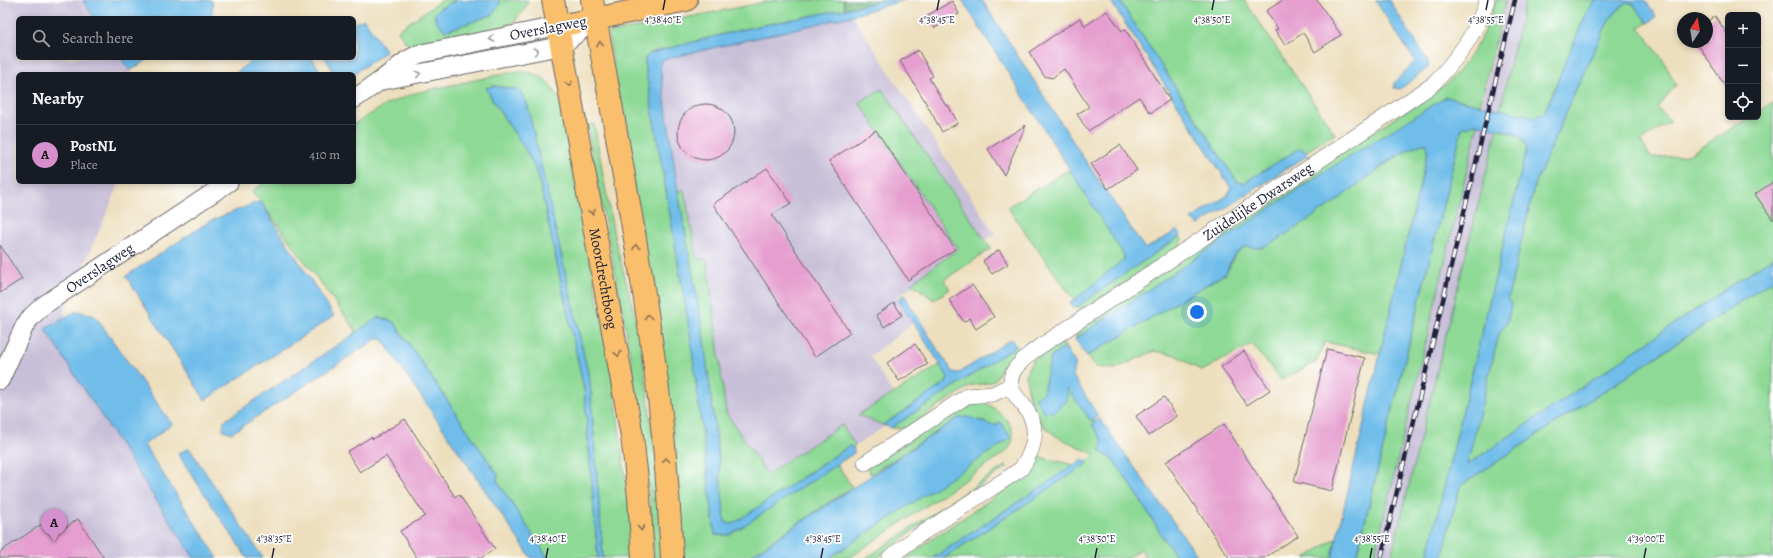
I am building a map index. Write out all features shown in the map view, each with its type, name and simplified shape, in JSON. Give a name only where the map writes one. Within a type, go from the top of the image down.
[{"type":"main road","name":"Moordrechtboog","points":[[553,0],[621,368],[632,436],[639,497],[643,558]]},
{"type":"main road","name":"Overslagweg","points":[[560,36],[594,9],[686,0]]},
{"type":"main road","points":[[594,9],[642,278],[652,347],[665,452],[672,558]]},
{"type":"street","name":"Zuidelijke Dwarsweg","points":[[1011,385],[1012,374],[1017,366],[1032,352],[1431,86],[1446,71],[1462,50],[1483,16],[1488,0]]},
{"type":"street","name":"Overslagweg","points":[[356,98],[380,82],[407,60],[424,53],[560,36]]},
{"type":"street","name":"Overslagweg","points":[[0,380],[25,325],[44,304],[226,184]]},
{"type":"street","points":[[866,463],[967,396],[993,394],[1011,385],[1015,395],[1032,420],[1035,443],[1031,455],[1021,469],[915,538],[889,558]]},
{"type":"shaded area","points":[[0,0],[83,0],[94,16],[16,16],[16,60],[122,60],[130,72],[16,72],[16,184],[119,184],[64,311],[72,331],[216,558],[0,558]]},
{"type":"shaded area","points":[[1507,0],[1526,0],[1497,128],[1391,558],[1374,558]]},
{"type":"shaded area","points":[[850,12],[995,234],[896,297],[915,322],[870,356],[905,413],[728,530],[651,59]]},
{"type":"green space","points":[[442,0],[457,0],[439,9],[435,13],[435,19],[500,4],[499,0],[528,0],[525,9],[515,21],[500,29],[416,48],[405,42],[398,30]]},
{"type":"green space","points":[[776,0],[843,0],[845,9],[744,29],[651,53],[645,58],[645,66],[690,333],[715,535],[729,535],[837,464],[852,487],[747,558],[683,558],[673,431],[608,33]]},
{"type":"green space","points":[[843,0],[884,0],[845,9]]},
{"type":"green space","points":[[1119,0],[1244,0],[1335,134],[1305,152],[1300,148],[1244,183],[1237,182]]},
{"type":"green space","points":[[1496,0],[1506,0],[1480,105],[1457,99],[1321,174],[1075,339],[1078,330],[1157,276],[1311,178],[1317,169],[1445,85],[1462,66],[1476,46],[1487,24]]},
{"type":"green space","points":[[1525,0],[1595,0],[1587,12],[1544,113],[1534,117],[1500,110]]},
{"type":"green space","points":[[1628,3],[1632,3],[1648,23],[1639,27],[1663,60],[1676,85],[1657,108],[1671,121],[1641,141],[1651,158],[1688,155],[1745,120],[1761,120],[1761,110],[1773,103],[1773,257],[1466,466],[1499,334],[1509,313],[1510,308],[1508,298],[1534,187],[1577,87],[1609,20],[1619,9]]},
{"type":"green space","points":[[517,71],[534,74],[541,77],[552,87],[556,94],[562,110],[613,380],[631,521],[632,558],[603,558],[590,382],[527,103],[519,90],[495,86],[486,88],[527,153],[538,175],[584,389],[598,558],[548,558],[497,481],[498,475],[394,322],[379,317],[357,332],[260,201],[251,192],[262,184],[356,184],[356,123],[387,104],[415,93]]},
{"type":"green space","points":[[882,89],[991,249],[944,280],[950,289],[934,300],[911,283],[958,249],[859,102]]},
{"type":"green space","points":[[594,124],[614,236],[640,334],[656,461],[662,558],[654,558],[650,503],[637,395],[587,126]]},
{"type":"green space","points":[[1478,124],[1374,558],[1356,558],[1462,128]]},
{"type":"green space","points":[[1497,128],[1521,137],[1527,147],[1427,558],[1391,558]]},
{"type":"green space","points":[[1420,143],[1427,144],[1428,151],[1380,354],[1325,342],[1316,362],[1281,380],[1252,344],[1202,371],[1175,355],[1154,351],[1115,369],[1096,367],[1087,356],[1226,273],[1237,252],[1245,246],[1261,248],[1329,206],[1393,159]]},
{"type":"green space","points":[[1070,169],[1124,255],[1124,260],[1074,300],[1007,207]]},
{"type":"green space","points":[[684,190],[697,259],[707,259],[726,413],[767,474],[842,425],[855,445],[853,449],[849,446],[733,524],[725,522],[724,518],[716,436],[703,333],[678,191]]},
{"type":"green space","points":[[1180,236],[1182,239],[1179,248],[1084,309],[1075,308]]},
{"type":"green space","points":[[1773,280],[1773,558],[1442,558],[1460,486]]},
{"type":"green space","points":[[1057,343],[1063,344],[1065,347],[1051,356],[1043,394],[1035,398],[1067,387],[1091,421],[1093,420],[1094,422],[1092,424],[1103,441],[1101,452],[1113,459],[1133,488],[1164,539],[1178,558],[1141,558],[1145,555],[1141,549],[1127,558],[944,558],[1087,463],[1086,462],[1095,455],[1056,436],[1042,425],[1028,393],[1026,374],[1029,366],[1033,360]]},
{"type":"green space","points":[[1015,346],[1019,348],[1018,354],[1003,366],[992,382],[970,386],[906,428],[891,428]]},
{"type":"green space","points":[[940,365],[948,377],[947,382],[883,425],[858,415]]},
{"type":"green space","points":[[980,402],[996,409],[1006,418],[1012,429],[1013,438],[1006,452],[849,558],[829,558],[1011,437],[999,423],[991,426],[983,421],[958,418],[871,474],[867,468],[958,409]]},
{"type":"green space","points":[[1039,457],[1074,465],[933,558],[904,558],[1022,478],[1032,468]]},
{"type":"green space","points":[[1006,465],[1007,467],[911,532],[877,558],[866,558]]},
{"type":"green space","points":[[1336,538],[1332,558],[1305,558]]},
{"type":"water","points":[[83,0],[211,0],[213,4],[211,16],[93,16]]},
{"type":"water","points":[[457,0],[499,0],[500,4],[492,15],[445,31],[435,19],[435,13],[439,9]]},
{"type":"water","points":[[884,0],[904,0],[847,17],[661,60],[660,67],[678,191],[703,333],[725,522],[733,524],[849,446],[851,446],[854,451],[854,453],[729,535],[715,535],[690,333],[645,66],[645,58],[651,53],[744,29]]},
{"type":"water","points":[[962,0],[982,0],[1081,154],[1145,249],[1178,230],[1180,236],[1075,308],[1070,303],[1124,260],[1124,255]]},
{"type":"water","points":[[1110,0],[1119,0],[1237,182],[1244,183],[1300,148],[1303,149],[1308,155],[1199,225],[1191,219],[1228,195],[1231,188]]},
{"type":"water","points":[[1375,0],[1389,0],[1428,61],[1428,68],[1400,89],[1394,88],[1394,83],[1415,61]]},
{"type":"water","points":[[1595,0],[1645,0],[1656,17],[1648,23],[1632,3],[1628,3],[1619,9],[1609,20],[1577,87],[1534,187],[1508,298],[1511,305],[1507,323],[1499,334],[1467,465],[1773,257],[1773,280],[1460,486],[1442,558],[1427,558],[1527,147],[1521,137],[1508,131],[1475,124],[1462,128],[1356,558],[1332,558],[1428,151],[1427,144],[1406,151],[1392,159],[1328,207],[1274,242],[1260,248],[1246,247],[1241,249],[1232,259],[1226,273],[1087,356],[1075,339],[1321,174],[1446,97],[1534,117],[1544,113],[1587,12]]},
{"type":"water","points":[[364,19],[386,52],[356,72],[334,72],[326,60],[356,60],[356,22]]},
{"type":"water","points":[[122,60],[147,60],[130,71]]},
{"type":"water","points":[[252,60],[313,60],[321,72],[237,72]]},
{"type":"water","points":[[494,86],[519,90],[527,103],[590,382],[603,558],[598,558],[584,389],[538,175],[527,153],[486,88]]},
{"type":"water","points":[[260,201],[334,316],[205,400],[126,276],[210,221]]},
{"type":"water","points":[[904,295],[953,372],[959,373],[1011,339],[1016,346],[891,428],[883,425],[947,382],[948,377],[898,299]]},
{"type":"water","points":[[77,311],[95,316],[172,424],[144,445],[218,558],[194,558],[45,329]]},
{"type":"water","points":[[379,317],[394,322],[498,475],[497,481],[548,558],[531,558],[382,339],[376,339],[232,433],[223,430],[224,421]]},
{"type":"water","points":[[1065,347],[1076,365],[1073,369],[1073,376],[1098,416],[1091,421],[1067,388],[1067,401],[1052,413],[1049,410],[1045,413],[1035,398],[1043,393],[1051,356]]},
{"type":"water","points":[[968,417],[991,425],[998,425],[1000,421],[1011,438],[829,558],[747,558],[958,418]]},
{"type":"water","points":[[1099,419],[1199,558],[1178,558],[1164,539],[1133,488],[1113,459],[1100,452],[1102,441],[1092,424]]},
{"type":"water","points":[[189,448],[263,558],[247,558],[178,454]]},
{"type":"water","points":[[1083,459],[1088,463],[944,558],[933,558]]},
{"type":"building","points":[[1283,0],[1317,0],[1341,35],[1315,52],[1303,33],[1285,45],[1275,30],[1278,29],[1266,11]]},
{"type":"building","points":[[952,1],[959,14],[935,28],[928,15]]},
{"type":"building","points":[[1107,11],[1122,31],[1125,29],[1170,100],[1150,113],[1139,97],[1088,131],[1077,114],[1089,107],[1064,69],[1052,78],[1044,76],[1029,52],[1080,18],[1085,26]]},
{"type":"building","points":[[1715,16],[1725,31],[1725,86],[1700,48],[1713,48],[1713,18]]},
{"type":"building","points":[[918,50],[933,76],[929,78],[946,106],[948,105],[958,123],[942,132],[900,61]]},
{"type":"building","points":[[706,104],[717,106],[726,112],[732,121],[734,132],[732,143],[726,152],[717,158],[706,160],[695,158],[686,152],[680,143],[678,132],[680,121],[686,112],[695,106]]},
{"type":"building","points":[[1026,125],[1004,175],[988,149]]},
{"type":"building","points":[[876,130],[955,249],[908,280],[829,161]]},
{"type":"building","points":[[1120,145],[1137,170],[1108,189],[1091,164]]},
{"type":"building","points":[[767,168],[791,203],[772,215],[850,333],[815,357],[713,204]]},
{"type":"building","points":[[1773,182],[1773,220],[1755,194]]},
{"type":"building","points":[[0,245],[22,279],[0,293]]},
{"type":"building","points":[[999,250],[1008,264],[992,274],[983,261]]},
{"type":"building","points":[[972,285],[994,317],[976,329],[969,318],[964,322],[949,300]]},
{"type":"building","points":[[894,303],[902,315],[884,327],[876,315]]},
{"type":"building","points":[[915,344],[928,364],[899,381],[887,363]]},
{"type":"building","points":[[1327,349],[1365,358],[1332,491],[1294,482]]},
{"type":"building","points":[[1244,351],[1270,390],[1247,405],[1221,367]]},
{"type":"building","points":[[1164,397],[1177,416],[1149,436],[1136,416]]},
{"type":"building","points":[[405,419],[455,497],[459,494],[495,549],[481,558],[417,558],[400,531],[425,516],[386,456],[360,472],[347,452],[371,437],[373,439]]},
{"type":"building","points":[[1224,424],[1298,536],[1264,558],[1229,558],[1166,462]]},
{"type":"building","points":[[51,518],[60,531],[78,519],[104,558],[0,558],[0,552]]},
{"type":"railway","points":[[1381,558],[1515,0]]},
{"type":"place","name":"PostNL","points":[[54,542]]}]
